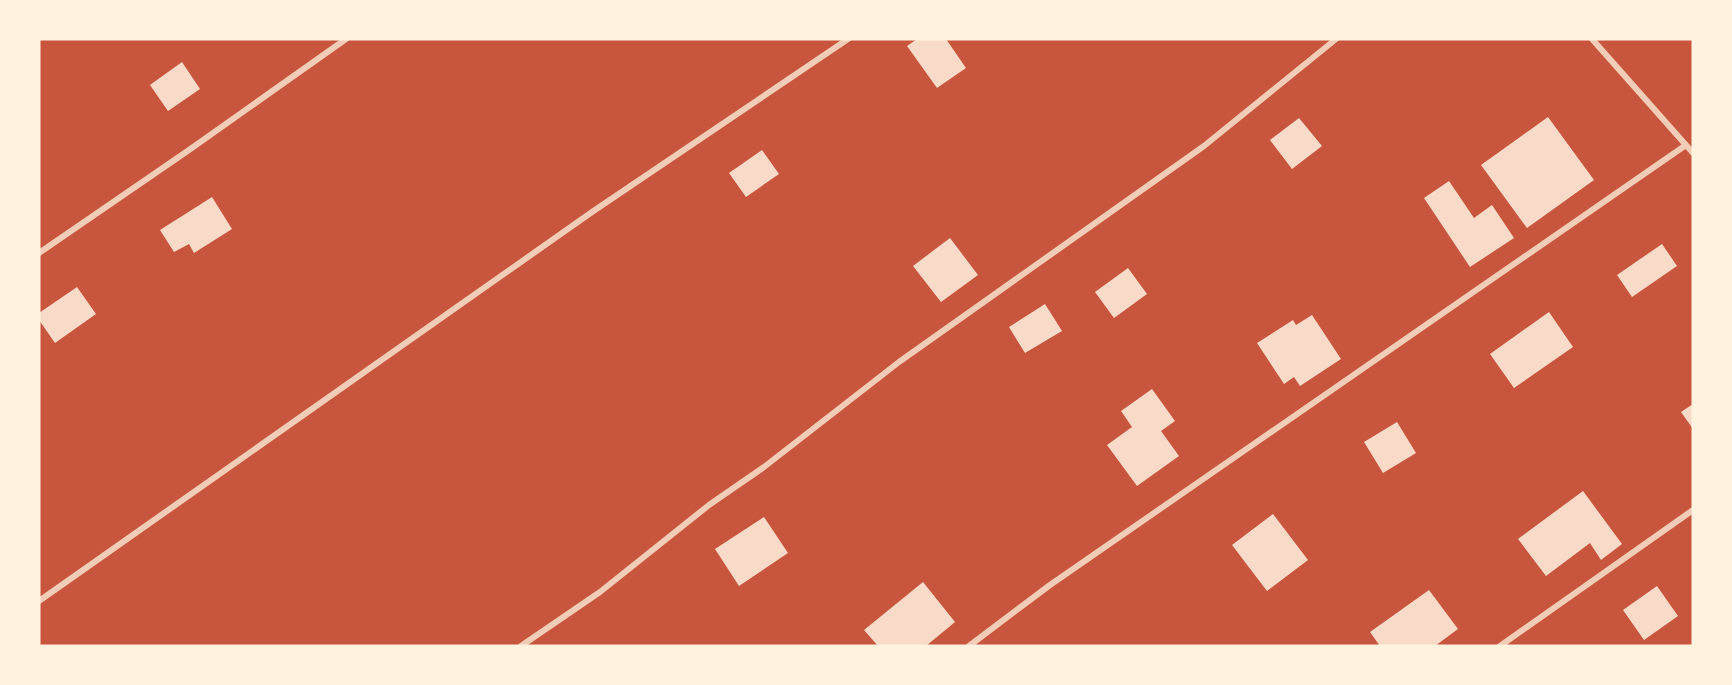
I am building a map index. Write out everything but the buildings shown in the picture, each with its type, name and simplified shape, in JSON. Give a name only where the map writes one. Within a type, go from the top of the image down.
[{"type":"street","points":[[39,253],[346,39]]},
{"type":"street","points":[[39,602],[592,212],[848,39]]},
{"type":"street","points":[[521,646],[600,592],[709,505],[764,467],[899,362],[1204,146],[1336,39]]},
{"type":"street","points":[[1592,39],[1693,153]]},
{"type":"street","points":[[969,646],[1050,585],[1686,145]]},
{"type":"street","points":[[1500,646],[1693,510]]}]
